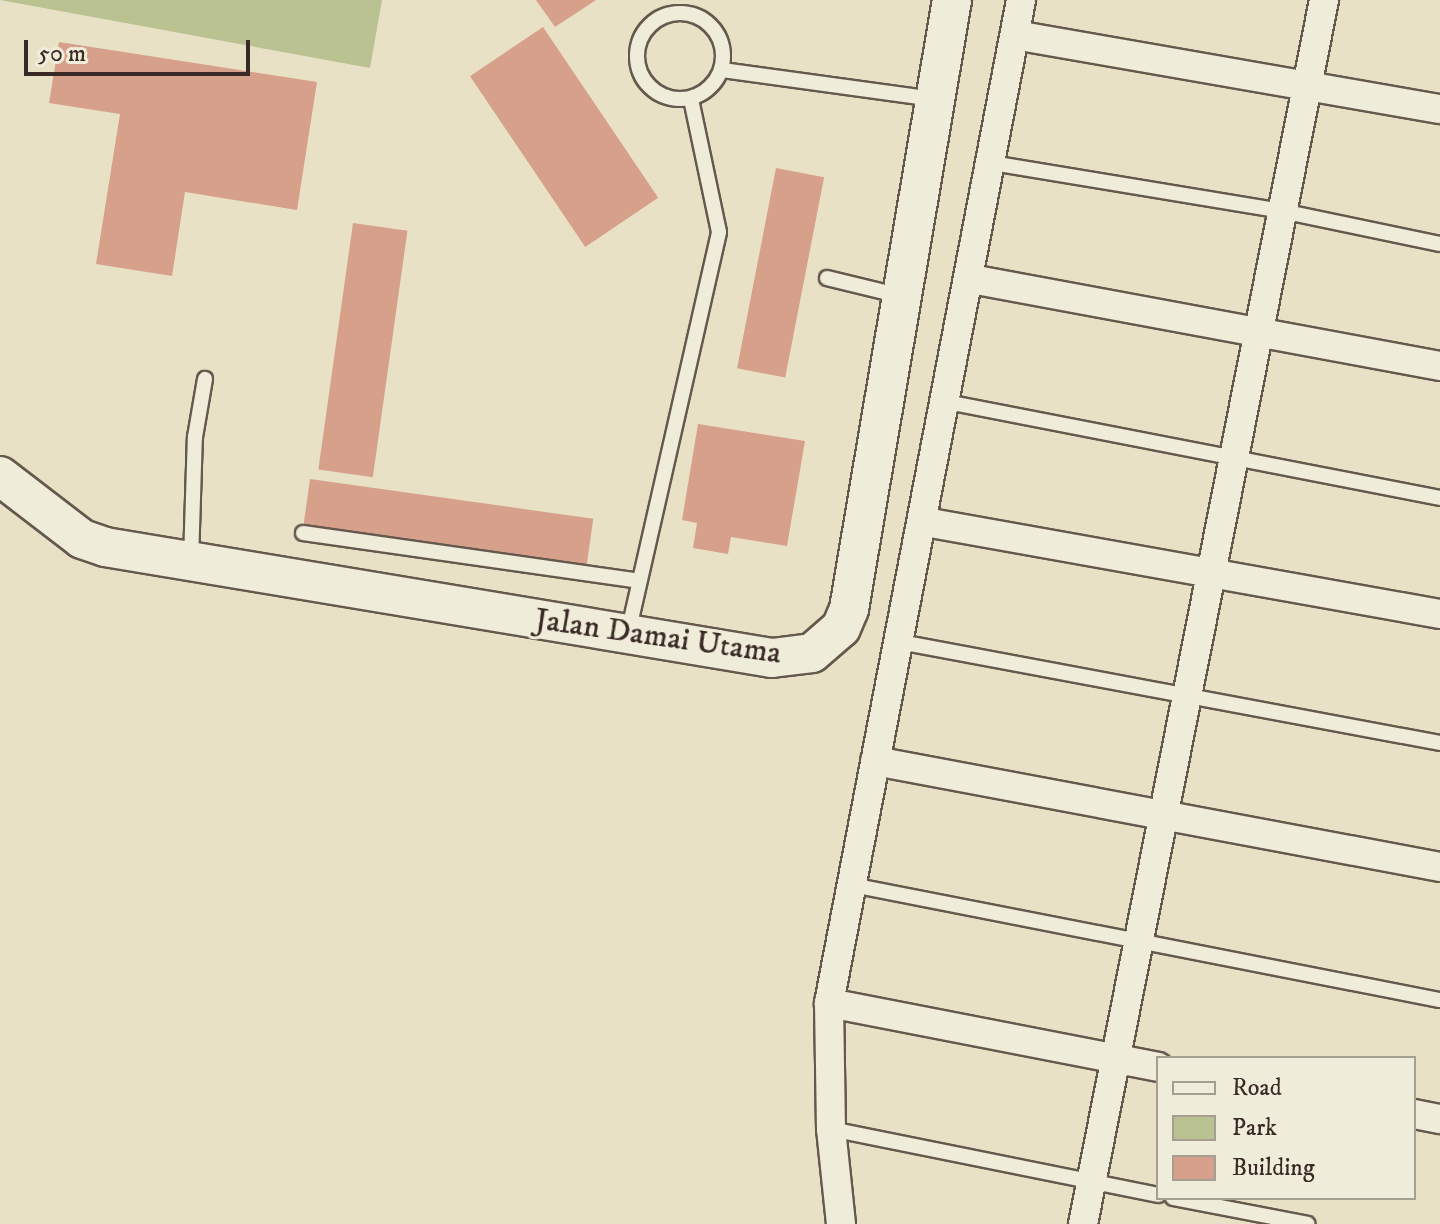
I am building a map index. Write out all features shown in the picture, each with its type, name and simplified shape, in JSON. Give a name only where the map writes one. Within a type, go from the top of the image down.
[{"type":"street","name":"Jalan Damai Utama","points":[[0,476],[89,543],[627,634],[792,659],[812,653],[841,628],[849,609],[952,0]]},
{"type":"street","points":[[841,1224],[831,1129],[829,1003],[925,522],[1021,0]]},
{"type":"street","points":[[1083,1224],[1324,0]]},
{"type":"street","points":[[1015,35],[1440,109]]},
{"type":"street","points":[[971,279],[1440,366]]},
{"type":"street","points":[[925,522],[1212,570],[1440,614]]},
{"type":"street","points":[[875,761],[1440,867]]},
{"type":"street","points":[[829,1003],[1156,1067]]},
{"type":"street","points":[[1416,1114],[1440,1119]]},
{"type":"lane","points":[[664,16],[697,16],[720,38],[722,70],[710,88],[691,99],[669,98],[643,80],[637,48],[647,28],[664,16]]},
{"type":"lane","points":[[722,70],[934,99]]},
{"type":"lane","points":[[627,634],[719,232],[691,99]]},
{"type":"lane","points":[[992,163],[1282,211],[1440,244]]},
{"type":"lane","points":[[827,278],[901,296]]},
{"type":"lane","points":[[191,561],[195,437],[205,379]]},
{"type":"lane","points":[[947,402],[1440,498]]},
{"type":"lane","points":[[303,533],[639,581]]},
{"type":"lane","points":[[900,642],[1440,743]]},
{"type":"lane","points":[[852,885],[1440,1000]]},
{"type":"lane","points":[[831,1129],[1156,1195]]},
{"type":"lane","points":[[1183,1200],[1308,1224]]},
{"type":"green space","points":[[0,0],[382,0],[370,68]]},
{"type":"building","points":[[536,0],[596,0],[555,27]]},
{"type":"building","points":[[543,27],[658,198],[585,247],[470,76]]},
{"type":"building","points":[[59,42],[317,82],[297,210],[185,192],[172,276],[96,264],[120,114],[49,103]]},
{"type":"building","points":[[776,168],[824,177],[785,378],[737,368]]},
{"type":"building","points":[[353,223],[407,231],[373,477],[318,470]]},
{"type":"building","points":[[698,424],[805,441],[787,546],[731,537],[728,554],[693,548],[697,523],[682,520]]},
{"type":"building","points":[[310,479],[593,519],[586,569],[303,530]]}]
